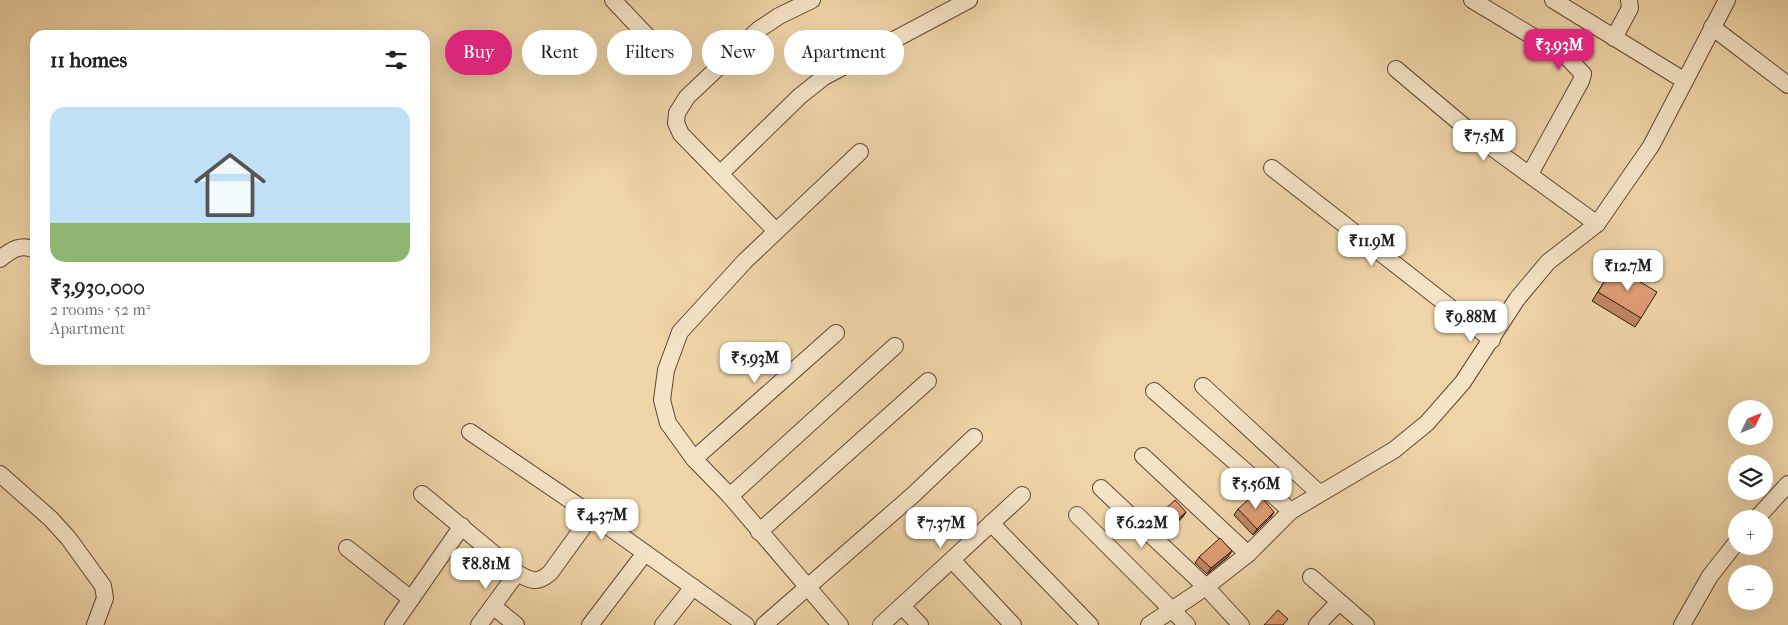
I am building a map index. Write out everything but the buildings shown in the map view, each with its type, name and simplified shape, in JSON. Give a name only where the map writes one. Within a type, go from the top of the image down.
[{"type":"street","points":[[613,0],[641,30]]},
{"type":"street","points":[[776,232],[681,134],[676,123],[677,113],[687,97],[758,30],[779,16],[812,0]]},
{"type":"street","points":[[720,174],[800,96],[824,77],[969,0]]},
{"type":"street","points":[[1472,0],[1567,57],[1583,74],[1581,81],[1530,174]]},
{"type":"street","points":[[1553,0],[1685,81]]},
{"type":"street","points":[[1614,38],[1630,8],[1629,0]]},
{"type":"street","points":[[1149,625],[1206,588],[1248,554],[1291,510],[1394,450],[1427,423],[1463,382],[1517,299],[1548,262],[1597,224],[1651,146],[1726,0]]},
{"type":"street","points":[[1712,27],[1788,85]]},
{"type":"street","points":[[1396,69],[1472,133],[1597,224]]},
{"type":"street","points":[[840,625],[730,496],[694,459],[668,423],[662,400],[666,370],[680,332],[776,232],[860,152]]},
{"type":"street","points":[[1272,168],[1492,340]]},
{"type":"street","points":[[3,251],[19,247],[30,247]]},
{"type":"street","points":[[694,459],[836,333]]},
{"type":"street","points":[[730,496],[895,346]]},
{"type":"street","points":[[759,532],[928,381]]},
{"type":"street","points":[[1203,386],[1319,493]]},
{"type":"street","points":[[1154,391],[1291,510]]},
{"type":"street","points":[[470,432],[646,552],[746,625]]},
{"type":"street","points":[[764,625],[913,495],[974,437]]},
{"type":"street","points":[[1143,456],[1248,554]]},
{"type":"street","points":[[0,474],[51,519],[69,539],[103,586],[104,598],[95,625]]},
{"type":"street","points":[[1764,510],[1788,484]]},
{"type":"street","points":[[1101,488],[1206,588],[1241,625]]},
{"type":"street","points":[[422,494],[518,573],[533,582],[541,581],[550,573],[592,515]]},
{"type":"street","points":[[882,625],[1022,495]]},
{"type":"street","points":[[1077,515],[1187,625]]},
{"type":"street","points":[[991,523],[1090,625]]},
{"type":"street","points":[[393,625],[462,526]]},
{"type":"street","points":[[347,548],[411,599]]},
{"type":"street","points":[[590,625],[646,552]]},
{"type":"street","points":[[1682,625],[1710,576],[1728,553]]},
{"type":"street","points":[[952,560],[1013,625]]},
{"type":"street","points":[[479,625],[518,573]]},
{"type":"street","points":[[1311,577],[1366,625]]},
{"type":"street","points":[[663,625],[693,587]]},
{"type":"street","points":[[1317,625],[1339,602]]},
{"type":"street","points":[[493,606],[516,625]]},
{"type":"street","points":[[902,606],[920,625]]}]
